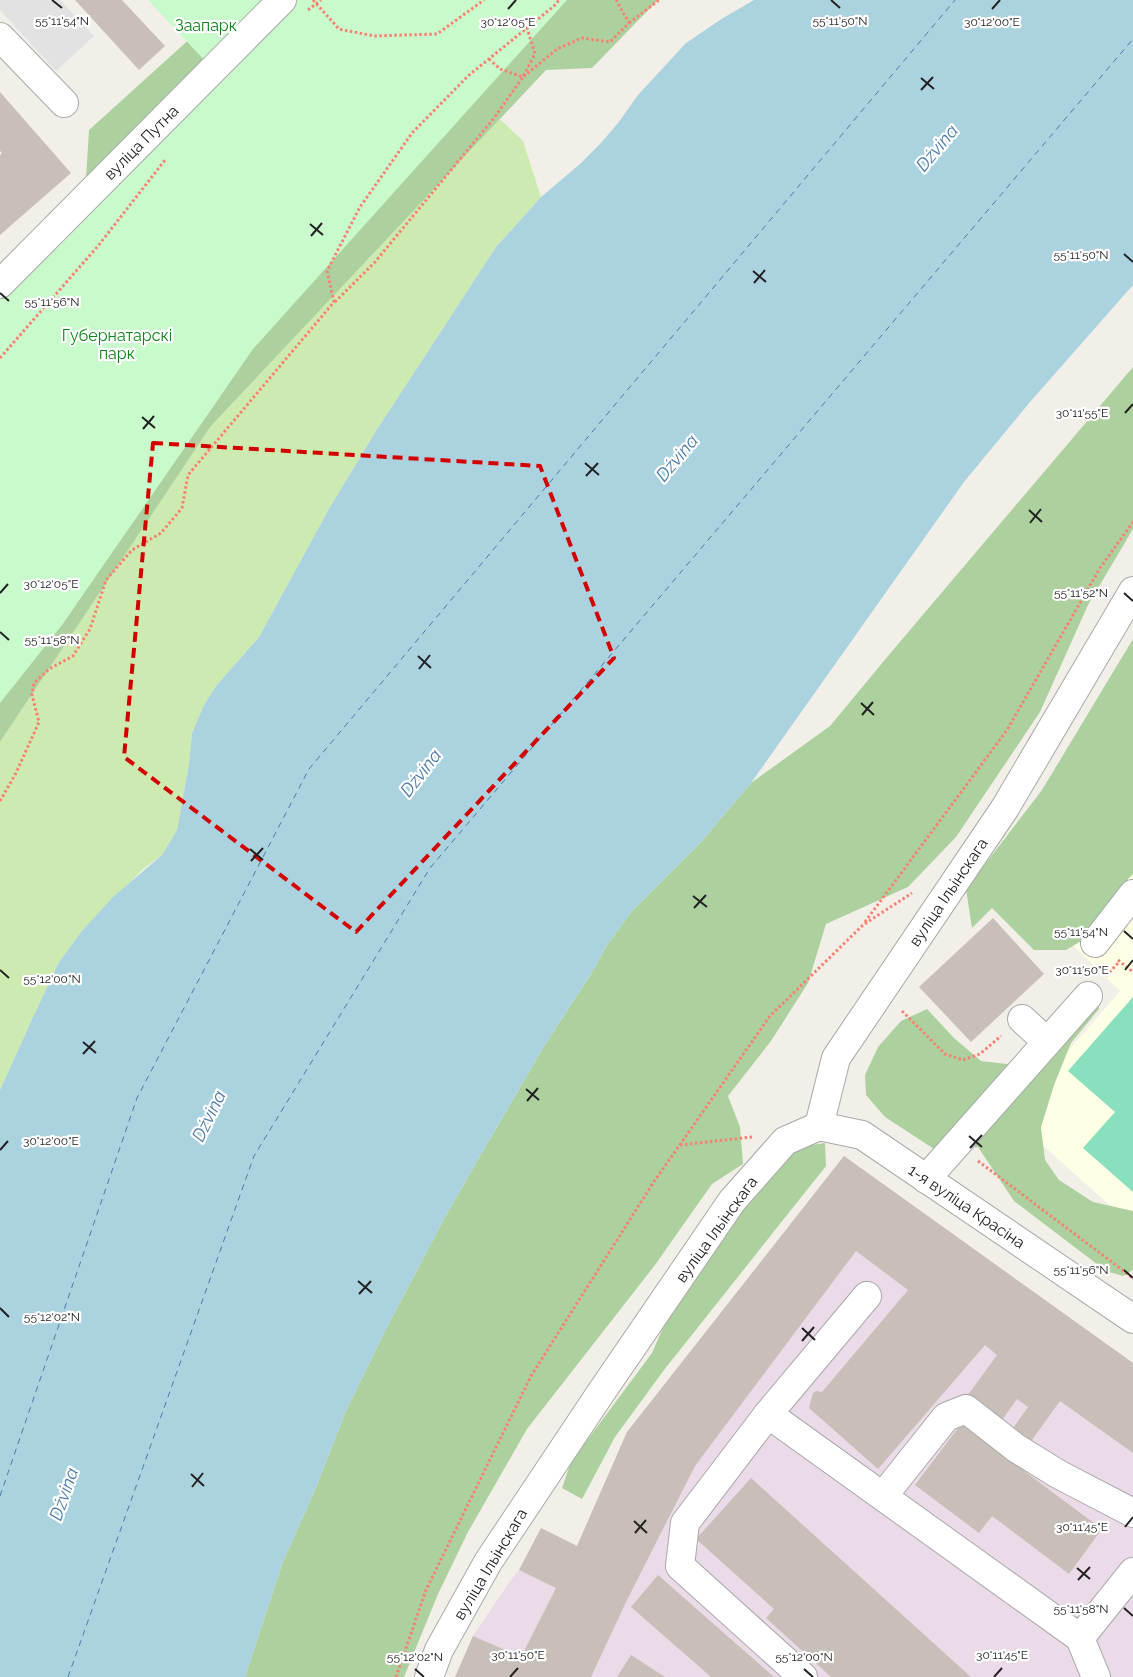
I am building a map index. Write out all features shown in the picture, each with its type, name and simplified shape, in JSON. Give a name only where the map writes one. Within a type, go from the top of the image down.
[{"type":"street","name":"вуліца Путна","points":[[0,284],[282,0]]},
{"type":"street","points":[[0,37],[64,103]]},
{"type":"street","name":"вуліца Ільінскага","points":[[429,1677],[439,1650],[488,1562],[732,1201],[785,1141],[819,1126],[836,1058],[1005,808],[1133,591]]},
{"type":"street","points":[[1095,943],[1133,894]]},
{"type":"street","points":[[926,1179],[1088,996]]},
{"type":"street","points":[[1022,1019],[1047,1042]]},
{"type":"street","name":"1-я вуліца Красіна","points":[[819,1126],[862,1135],[1131,1314]]},
{"type":"street","points":[[803,1677],[680,1566],[685,1523],[768,1414],[867,1296]]},
{"type":"street","points":[[883,1496],[946,1417],[966,1410],[1016,1448],[1058,1474],[1133,1513]]},
{"type":"street","points":[[768,1414],[1080,1638],[1096,1677]]},
{"type":"street","points":[[1080,1638],[1133,1572]]},
{"type":"path","points":[[313,0],[318,3],[339,29],[374,36],[437,34],[484,0]]},
{"type":"path","points":[[318,3],[321,0]]},
{"type":"path","points":[[334,302],[327,271],[360,207],[412,133],[468,76],[559,0]]},
{"type":"path","points":[[616,0],[629,23]]},
{"type":"path","points":[[523,77],[557,49],[582,38],[610,42],[629,23],[659,0]]},
{"type":"path","points":[[0,801],[16,773],[39,722],[32,695],[34,683],[50,669],[73,656],[90,629],[106,580],[132,550],[161,532],[182,508],[188,475],[334,302],[376,262],[494,118],[523,77],[535,54],[527,28]]},
{"type":"path","points":[[489,59],[500,69],[523,77]]},
{"type":"path","points":[[0,358],[98,246],[166,159]]},
{"type":"path","points":[[396,1677],[426,1590],[531,1376],[654,1183],[770,1016],[863,925],[1006,730],[1100,568],[1133,522]]},
{"type":"path","points":[[863,925],[920,888]]},
{"type":"path","points":[[882,991],[945,1054],[963,1060],[980,1054],[1022,1019]]},
{"type":"path","points":[[680,1145],[755,1136],[785,1141]]},
{"type":"path","points":[[956,1144],[1133,1278]]},
{"type":"highlighted area","points":[[153,443],[540,466],[614,658],[356,932],[124,757]]},
{"type":"shaded area","points":[[0,0],[60,0],[94,36],[56,71],[0,10]]},
{"type":"shaded area","points":[[1133,696],[1133,1226],[1011,1117],[1120,991],[994,869]]},
{"type":"shaded area","points":[[844,1156],[1133,1363],[1133,1677],[455,1677],[473,1636],[519,1570],[541,1528],[577,1546],[627,1432]]},
{"type":"green space","name":"Заапарк","points":[[148,0],[265,0],[206,62]]},
{"type":"green space","name":"Губернатарскі парк","points":[[165,0],[658,0],[592,68],[546,70],[211,426],[0,742],[0,309],[83,227],[89,130],[194,35]]},
{"type":"green space","name":"Губернатарскі парк","points":[[296,0],[567,0],[253,349],[62,625],[0,703],[0,298]]},
{"type":"green space","points":[[500,119],[523,141],[541,197],[496,247],[376,431],[330,507],[259,637],[216,686],[204,705],[192,733],[189,764],[177,830],[162,855],[143,869],[81,932],[59,962],[0,1090],[0,742],[211,426]]},
{"type":"green space","points":[[1133,367],[1133,529],[1088,605],[1040,712],[956,837],[908,887],[826,924],[808,983],[771,1041],[728,1096],[740,1127],[743,1164],[712,1184],[655,1265],[527,1429],[468,1532],[438,1594],[404,1677],[245,1677],[282,1564],[317,1485],[345,1413],[385,1331],[445,1217],[480,1156],[546,1043],[591,974],[607,945],[631,912],[700,843],[751,783],[830,726]]},
{"type":"green space","points":[[1133,639],[1133,874],[1128,879],[1098,931],[1066,950],[1034,950],[992,908],[972,928],[966,889],[1042,790]]},
{"type":"green space","points":[[1098,997],[1099,1009],[1071,1043],[1054,1085],[1041,1127],[1045,1160],[1059,1180],[1093,1202],[1133,1211],[1133,1270],[1123,1276],[1106,1271],[1014,1201],[978,1147],[934,1149],[885,1117],[866,1095],[865,1075],[878,1047],[901,1021],[927,1009],[954,1038],[981,1061],[1025,1066]]},
{"type":"green space","points":[[1133,997],[1133,1192],[1083,1148],[1115,1112],[1068,1071]]},
{"type":"green space","points":[[825,1143],[826,1166],[664,1370],[615,1437],[582,1499],[562,1488],[571,1462],[652,1353],[674,1302],[739,1204],[792,1148]]},
{"type":"water","name":"Dźvina","points":[[754,0],[1133,0],[1133,285],[1030,402],[964,482],[751,783],[700,843],[631,912],[607,945],[591,974],[546,1043],[480,1156],[445,1217],[385,1331],[345,1413],[317,1485],[282,1564],[245,1677],[0,1677],[0,1090],[59,962],[81,932],[113,897],[162,855],[177,830],[189,764],[192,733],[204,705],[216,686],[259,637],[330,507],[376,431],[496,247],[541,197],[580,164],[601,143],[638,95],[686,43]]},
{"type":"building","points":[[75,0],[122,0],[165,46],[139,70]]},
{"type":"building","points":[[0,92],[71,173],[0,235],[0,155],[2,153],[0,151]]},
{"type":"building","points":[[993,918],[1044,974],[971,1042],[919,987]]},
{"type":"building","points":[[844,1156],[1133,1363],[1133,1453],[1060,1401],[1029,1444],[1011,1431],[1028,1407],[1017,1399],[1002,1420],[968,1395],[997,1355],[985,1345],[878,1469],[809,1408],[813,1393],[816,1391],[822,1392],[908,1290],[856,1251],[695,1466],[626,1602],[591,1677],[455,1677],[473,1636],[521,1657],[556,1588],[519,1570],[541,1528],[577,1546],[627,1432]]},
{"type":"building","points":[[961,1424],[1102,1529],[1069,1574],[992,1516],[979,1533],[915,1485]]},
{"type":"building","points":[[751,1478],[971,1677],[831,1677],[766,1618],[774,1609],[696,1539]]},
{"type":"building","points":[[658,1575],[774,1677],[711,1677],[631,1607]]},
{"type":"building","points":[[631,1655],[665,1677],[617,1677]]},
{"type":"ferry route","points":[[0,1496],[137,1098],[309,769],[955,0]]},
{"type":"ferry route","points":[[68,1677],[254,1156],[430,868],[1133,39]]}]
